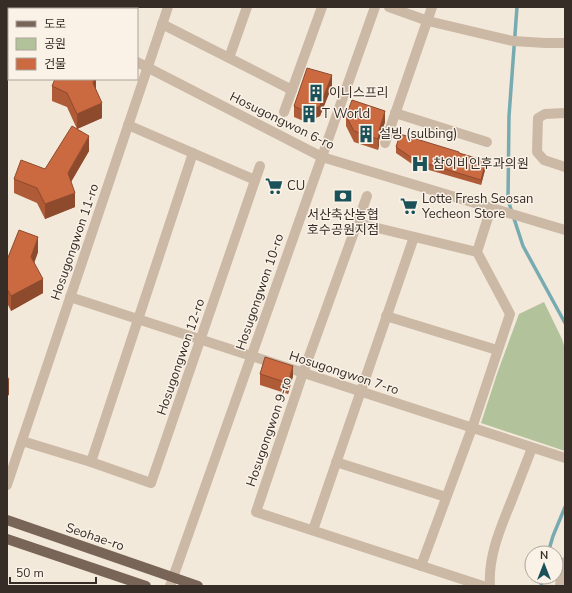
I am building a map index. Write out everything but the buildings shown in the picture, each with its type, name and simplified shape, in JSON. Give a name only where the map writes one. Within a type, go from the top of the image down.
[{"type":"main road","name":"Seohae-ro","points":[[7,520],[172,582],[198,586]]},
{"type":"main road","points":[[7,539],[146,586]]},
{"type":"street","name":"Hosugongwon 11-ro","points":[[7,485],[168,7]]},
{"type":"street","points":[[229,58],[247,7]]},
{"type":"street","points":[[284,112],[322,7]]},
{"type":"street","name":"Hosugongwon 10-ro","points":[[172,582],[375,7]]},
{"type":"street","points":[[389,7],[428,21],[513,41],[565,43]]},
{"type":"street","points":[[385,143],[432,7]]},
{"type":"street","points":[[162,24],[292,90]]},
{"type":"street","name":"Hosugongwon 6-ro","points":[[138,63],[322,157],[565,230]]},
{"type":"street","points":[[565,112],[545,114],[538,118],[537,152],[544,160],[565,167]]},
{"type":"street","points":[[395,113],[487,142]]},
{"type":"street","points":[[128,125],[255,180]]},
{"type":"street","points":[[91,462],[193,153]]},
{"type":"street","name":"Hosugongwon 12-ro","points":[[22,441],[91,462],[151,483],[260,166]]},
{"type":"street","name":"Hosugongwon 9-ro","points":[[367,196],[302,373],[256,512],[483,586]]},
{"type":"street","points":[[421,566],[472,428],[510,314],[477,252],[491,208]]},
{"type":"street","points":[[357,223],[477,252]]},
{"type":"street","points":[[313,530],[414,237]]},
{"type":"street","name":"Hosugongwon 7-ro","points":[[70,297],[565,458]]},
{"type":"street","points":[[386,316],[497,350]]},
{"type":"street","points":[[490,586],[489,575],[501,527],[532,448]]},
{"type":"street","points":[[336,462],[446,497]]},
{"type":"street","points":[[560,586],[565,562]]},
{"type":"green space","points":[[544,302],[562,339],[565,349],[565,451],[481,423],[519,314]]},
{"type":"waterway","points":[[517,7],[509,116],[508,200],[523,246],[565,323]]},
{"type":"waterway","points":[[550,545],[565,507]]},
{"type":"place","name":"이니스프리","points":[[316,93]]},
{"type":"place","name":"T World","points":[[309,114]]},
{"type":"place","name":"설빙 (sulbing)","points":[[366,134]]},
{"type":"place","name":"참이비인후과의원","points":[[420,164]]},
{"type":"place","name":"CU","points":[[274,186]]},
{"type":"place","name":"서산축산농협 호수공원지점","points":[[343,196]]},
{"type":"place","name":"Lotte Fresh Seosan Yecheon Store","points":[[409,206]]}]
